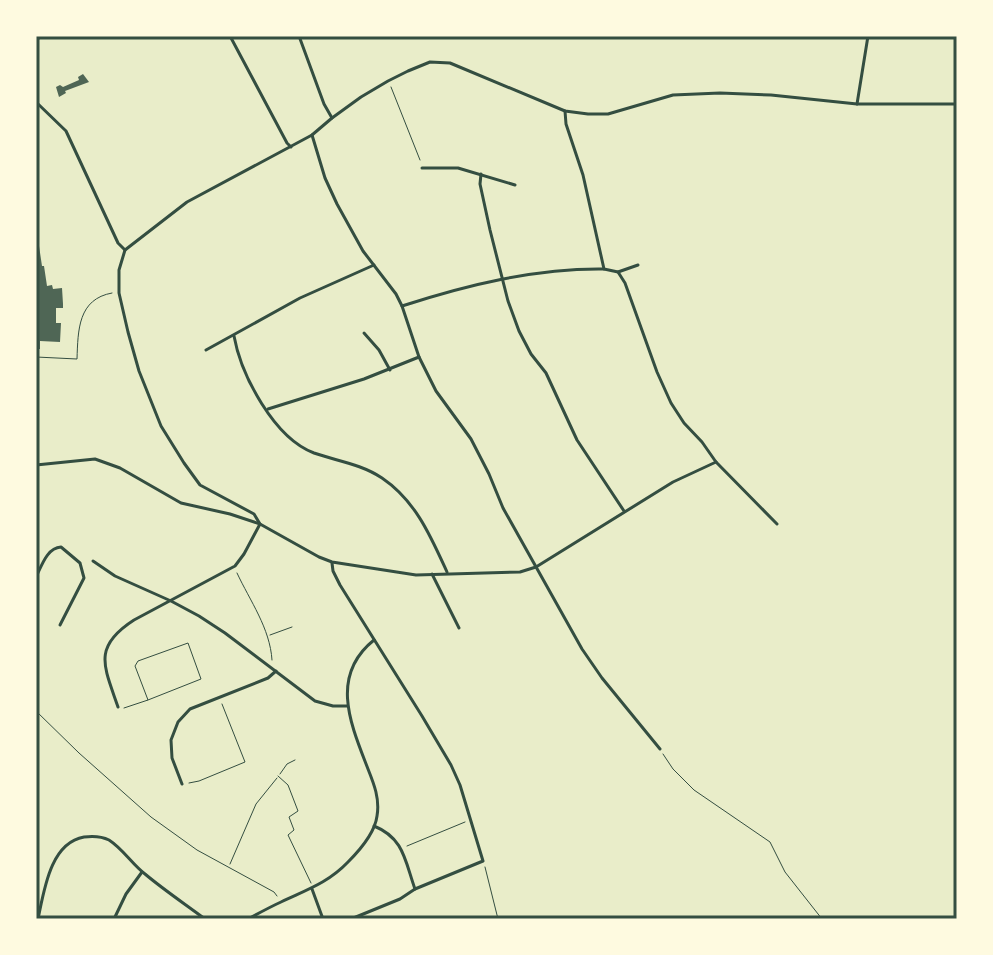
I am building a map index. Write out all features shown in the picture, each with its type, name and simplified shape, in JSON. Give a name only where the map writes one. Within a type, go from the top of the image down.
[{"type":"street","points":[[36,39],[43,36]]},
{"type":"street","points":[[230,36],[291,147]]},
{"type":"street","points":[[299,36],[332,118]]},
{"type":"street","points":[[857,104],[868,36]]},
{"type":"street","points":[[260,524],[254,514],[200,485],[161,426],[139,371],[119,293],[119,270],[125,250],[187,202],[312,135],[361,97],[430,62],[450,63],[565,111],[588,114],[608,114],[673,95],[720,93],[857,104],[957,104]]},
{"type":"street","points":[[36,102],[66,131],[118,243],[125,250]]},
{"type":"street","points":[[565,111],[604,269]]},
{"type":"street","points":[[312,135],[325,178],[337,204],[356,239],[402,306],[419,357],[436,391],[471,439],[503,508],[587,658],[660,749]]},
{"type":"street","points":[[422,168],[458,168],[515,185]]},
{"type":"street","points":[[481,174],[480,184],[502,279],[519,331],[546,373],[577,440],[624,511]]},
{"type":"street","points":[[206,350],[300,298],[374,265]]},
{"type":"street","points":[[402,306],[502,279],[569,271],[604,269],[618,272],[638,265]]},
{"type":"street","points":[[618,272],[671,403],[716,462],[777,524]]},
{"type":"street","points":[[364,333],[379,350],[390,370]]},
{"type":"street","points":[[234,336],[244,373],[284,431],[302,448],[374,473],[402,495],[424,525],[447,574]]},
{"type":"street","points":[[267,410],[390,370],[419,357]]},
{"type":"street","points":[[36,465],[95,459],[120,468],[181,503],[260,524],[332,562],[397,573],[447,574],[527,571],[673,482],[716,462]]},
{"type":"street","points":[[118,707],[105,665],[110,638],[134,620],[235,566],[260,524]]},
{"type":"street","points":[[36,577],[54,547],[61,547],[77,559],[82,568],[84,578],[60,625]]},
{"type":"street","points":[[93,561],[115,576],[171,601],[225,633],[315,701],[347,706]]},
{"type":"street","points":[[332,562],[334,575],[447,757],[460,785],[483,861],[351,919]]},
{"type":"street","points":[[432,574],[459,628]]},
{"type":"street","points":[[248,919],[312,889],[335,874],[349,861],[374,826],[378,802],[375,788],[347,706],[352,668],[374,640]]},
{"type":"street","points":[[182,784],[172,758],[171,740],[178,722],[190,709],[268,678],[274,670]]},
{"type":"street","points":[[374,826],[396,839],[415,889]]},
{"type":"street","points":[[37,918],[46,882],[59,854],[80,838],[94,836],[107,839],[142,872],[205,919]]},
{"type":"street","points":[[114,919],[126,894],[142,872]]},
{"type":"street","points":[[312,889],[323,919]]},
{"type":"path","points":[[388,81],[422,168]]},
{"type":"path","points":[[36,357],[77,359],[82,316],[88,303],[112,293]]},
{"type":"path","points":[[235,566],[260,616],[273,656],[274,670]]},
{"type":"path","points":[[267,636],[292,627]]},
{"type":"path","points":[[118,707],[126,708],[148,700],[201,679],[188,643],[138,661],[136,672],[148,700]]},
{"type":"path","points":[[182,784],[199,781],[245,762],[219,697]]},
{"type":"path","points":[[36,711],[151,817],[197,850],[274,892],[281,902]]},
{"type":"path","points":[[660,749],[673,769],[694,790],[770,842],[785,872],[822,919]]},
{"type":"path","points":[[229,867],[256,804],[287,764],[295,760]]},
{"type":"path","points":[[278,776],[288,785],[298,811],[289,817],[294,830],[288,835],[312,889]]},
{"type":"path","points":[[401,849],[470,820]]},
{"type":"path","points":[[483,861],[498,919]]},
{"type":"building","points":[[83,74],[89,82],[65,91],[59,97],[56,87],[79,80],[78,77]]},
{"type":"building","points":[[36,246],[39,246],[47,286],[62,288],[63,304],[63,308],[56,308],[56,323],[61,323],[60,342],[40,341],[40,349],[36,349]]}]
